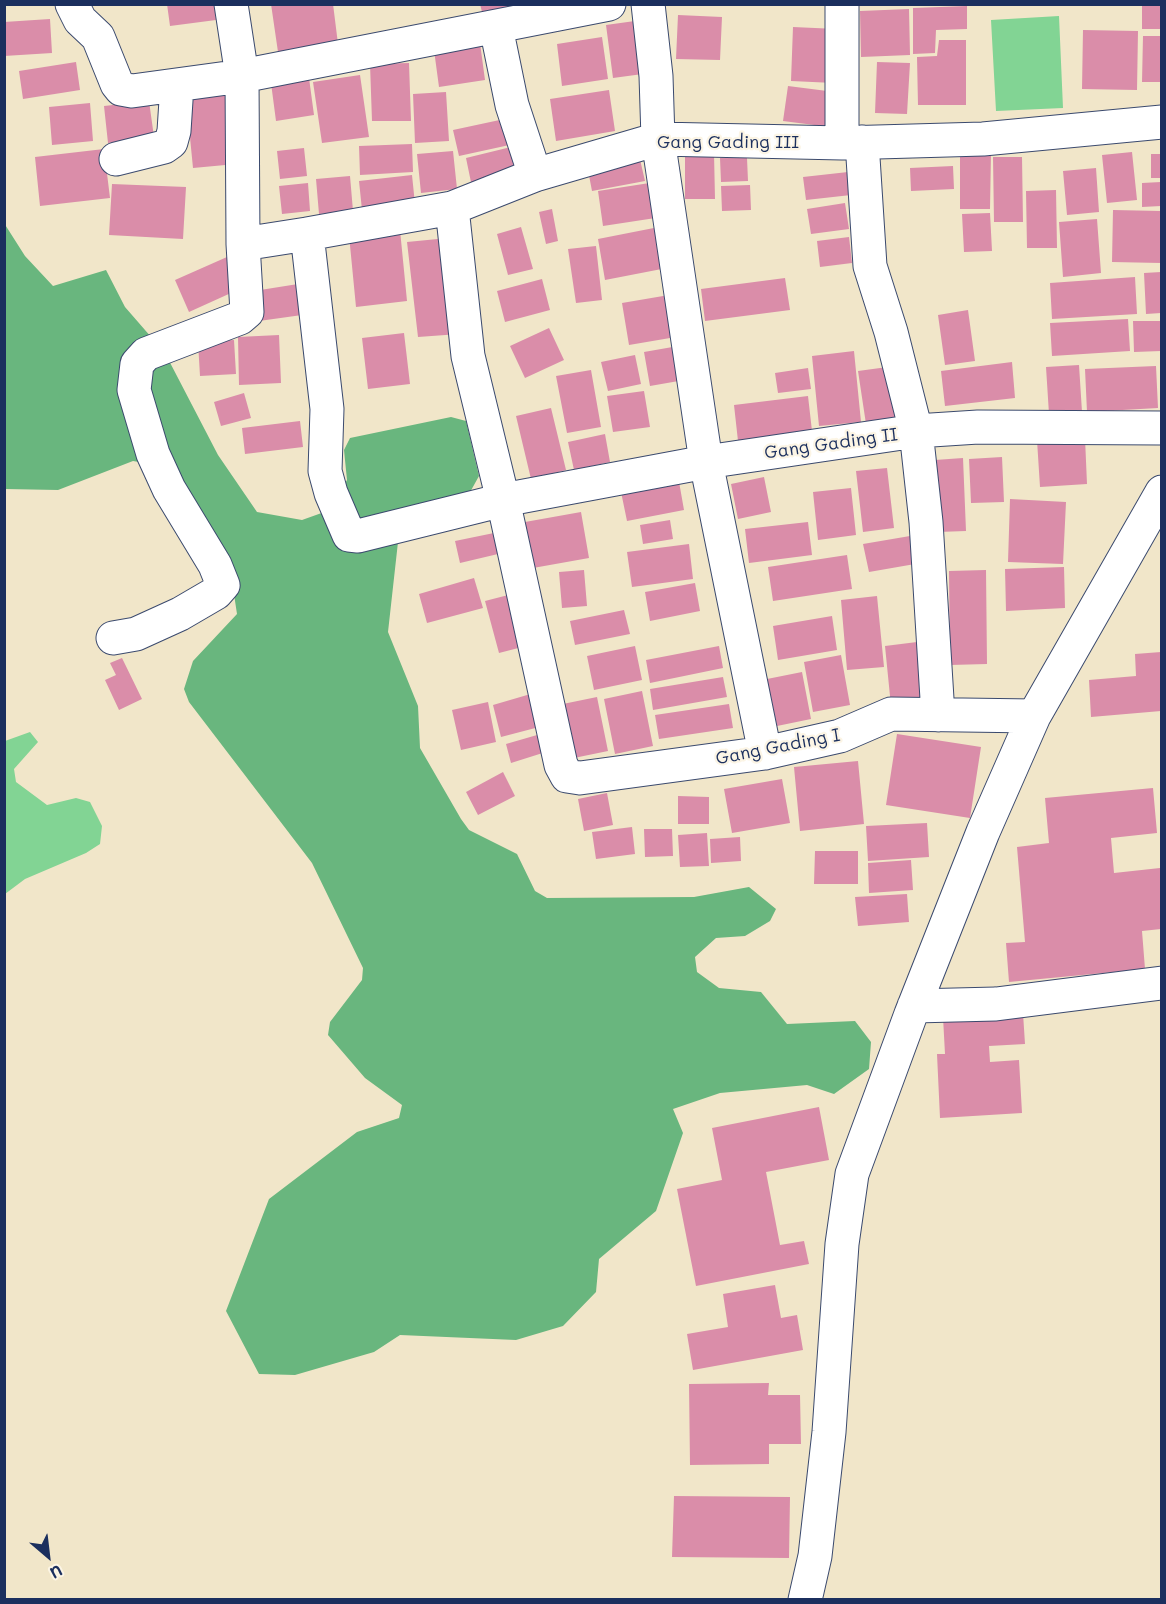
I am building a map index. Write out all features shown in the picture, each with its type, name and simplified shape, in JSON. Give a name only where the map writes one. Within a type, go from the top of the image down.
[{"type":"street","points":[[72,4],[80,20],[98,37],[121,89],[132,91],[242,76],[609,4]]},
{"type":"street","points":[[113,638],[136,634],[180,614],[216,593],[223,585],[221,576],[169,489],[153,454],[134,390],[138,364],[146,354],[240,318],[247,312],[243,244],[242,76],[231,4]]},
{"type":"street","points":[[648,4],[656,76],[658,139],[706,462],[765,753]]},
{"type":"street","points":[[842,4],[852,142],[870,266],[891,332],[916,431],[926,522],[938,716]]},
{"type":"street","points":[[496,27],[512,105],[534,175]]},
{"type":"street","points":[[116,159],[164,147],[171,142],[174,131],[177,85]]},
{"type":"street","name":"Gang Gading III","points":[[243,244],[452,208],[534,175],[658,139],[852,142],[983,140],[1161,122]]},
{"type":"street","points":[[452,208],[468,356],[504,500]]},
{"type":"street","name":"Gang Gading II","points":[[307,234],[327,409],[325,471],[347,534],[358,536],[504,500],[706,462],[916,431],[978,428],[1161,428]]},
{"type":"street","points":[[805,1599],[816,1545],[829,1432],[842,1244],[852,1174],[914,1006],[983,832],[1034,716],[1161,492]]},
{"type":"street","name":"Gang Gading I","points":[[504,500],[561,765],[567,777],[580,778],[765,753],[840,736],[891,714],[1034,716]]},
{"type":"street","points":[[914,1006],[996,1004],[1161,983]]},
{"type":"green space","points":[[1059,16],[1063,108],[996,111],[991,20]]},
{"type":"green space","points":[[4,223],[25,256],[53,286],[106,270],[125,307],[165,353],[218,455],[257,512],[302,520],[330,510],[347,480],[344,450],[350,438],[451,417],[466,421],[479,476],[464,503],[398,542],[388,632],[418,706],[420,748],[461,819],[469,830],[517,854],[535,891],[547,898],[694,897],[749,887],[776,909],[770,921],[745,936],[716,938],[695,957],[697,972],[719,988],[761,992],[787,1024],[855,1021],[871,1042],[869,1069],[834,1094],[807,1085],[720,1093],[673,1109],[683,1133],[656,1211],[599,1259],[596,1292],[563,1326],[516,1340],[400,1335],[374,1352],[295,1375],[259,1374],[226,1311],[269,1199],[357,1132],[399,1118],[402,1105],[365,1078],[328,1035],[330,1022],[362,980],[363,968],[312,863],[189,702],[184,689],[193,661],[237,614],[230,568],[162,466],[133,461],[58,490],[5,489]]},
{"type":"green space","points":[[30,732],[38,742],[14,769],[16,782],[47,805],[76,798],[90,802],[102,826],[100,844],[86,853],[25,879],[5,894],[5,741]]},
{"type":"building","points":[[167,4],[214,4],[216,20],[170,26]]},
{"type":"building","points":[[271,4],[333,4],[338,44],[278,52]]},
{"type":"building","points":[[480,4],[517,4],[517,6],[482,12]]},
{"type":"building","points":[[1142,4],[1161,4],[1161,29],[1142,29]]},
{"type":"building","points":[[967,6],[967,29],[936,30],[935,53],[913,54],[913,8]]},
{"type":"building","points":[[909,9],[910,55],[861,57],[860,11]]},
{"type":"building","points":[[678,15],[722,17],[720,60],[676,59]]},
{"type":"building","points":[[50,19],[52,53],[4,56],[4,22]]},
{"type":"building","points":[[642,20],[650,73],[613,78],[606,25]]},
{"type":"building","points":[[793,27],[837,29],[834,83],[791,81]]},
{"type":"building","points":[[1083,30],[1138,31],[1137,90],[1082,89]]},
{"type":"building","points":[[1143,36],[1161,36],[1161,82],[1142,82]]},
{"type":"building","points":[[602,37],[608,79],[562,86],[557,44]]},
{"type":"building","points":[[939,40],[966,40],[966,105],[918,105],[917,57],[937,56]]},
{"type":"building","points":[[480,43],[485,80],[439,87],[434,50]]},
{"type":"building","points":[[76,62],[80,90],[23,99],[19,71]]},
{"type":"building","points":[[877,62],[910,63],[907,114],[875,113]]},
{"type":"building","points":[[409,63],[411,121],[372,121],[370,64]]},
{"type":"building","points":[[360,75],[369,137],[322,143],[313,82]]},
{"type":"building","points":[[309,78],[314,115],[276,121],[271,83]]},
{"type":"building","points":[[788,86],[835,92],[830,127],[783,121]]},
{"type":"building","points":[[609,90],[615,131],[556,141],[550,99]]},
{"type":"building","points":[[229,92],[236,164],[193,168],[186,97]]},
{"type":"building","points":[[446,92],[449,141],[415,143],[413,94]]},
{"type":"building","points":[[149,101],[154,137],[108,143],[104,106]]},
{"type":"building","points":[[90,103],[93,141],[52,145],[49,107]]},
{"type":"building","points":[[509,118],[514,144],[459,156],[453,130]]},
{"type":"building","points":[[412,144],[413,172],[360,175],[359,146]]},
{"type":"building","points":[[515,146],[522,175],[472,187],[466,158]]},
{"type":"building","points":[[304,148],[307,176],[280,179],[277,151]]},
{"type":"building","points":[[104,149],[110,198],[40,206],[35,157]]},
{"type":"building","points":[[453,151],[457,189],[421,193],[417,154]]},
{"type":"building","points":[[1132,152],[1137,200],[1107,203],[1102,155]]},
{"type":"building","points":[[714,153],[715,199],[685,199],[685,154]]},
{"type":"building","points":[[960,153],[991,153],[990,209],[960,209]]},
{"type":"building","points":[[1151,154],[1161,154],[1161,178],[1151,178]]},
{"type":"building","points":[[639,155],[645,181],[592,191],[587,165]]},
{"type":"building","points":[[993,157],[1022,157],[1023,222],[994,222]]},
{"type":"building","points":[[720,158],[747,158],[748,181],[721,182]]},
{"type":"building","points":[[953,166],[954,189],[911,191],[910,168]]},
{"type":"building","points":[[1096,168],[1099,212],[1067,215],[1063,171]]},
{"type":"building","points":[[848,172],[851,195],[806,200],[803,177]]},
{"type":"building","points":[[412,175],[415,204],[362,210],[359,181]]},
{"type":"building","points":[[350,176],[353,211],[319,214],[316,179]]},
{"type":"building","points":[[656,182],[662,217],[603,226],[598,191]]},
{"type":"building","points":[[1161,182],[1161,206],[1142,207],[1142,183]]},
{"type":"building","points":[[308,183],[310,211],[282,214],[279,186]]},
{"type":"building","points":[[112,184],[186,187],[183,239],[109,235]]},
{"type":"building","points":[[750,185],[751,210],[722,211],[721,186]]},
{"type":"building","points":[[1056,190],[1057,248],[1027,248],[1026,191]]},
{"type":"building","points":[[845,203],[849,229],[811,234],[807,209]]},
{"type":"building","points":[[552,209],[558,241],[546,244],[539,212]]},
{"type":"building","points":[[1113,210],[1161,211],[1161,263],[1112,262]]},
{"type":"building","points":[[990,213],[992,251],[964,252],[962,214]]},
{"type":"building","points":[[1097,219],[1101,273],[1063,277],[1059,222]]},
{"type":"building","points":[[664,226],[672,267],[605,280],[598,239]]},
{"type":"building","points":[[521,227],[533,269],[508,275],[497,234]]},
{"type":"building","points":[[400,230],[407,301],[356,307],[349,235]]},
{"type":"building","points":[[849,237],[852,263],[820,267],[817,241]]},
{"type":"building","points":[[448,238],[459,334],[418,337],[407,242]]},
{"type":"building","points":[[596,246],[602,300],[576,303],[568,249]]},
{"type":"building","points":[[227,257],[242,288],[189,312],[175,280]]},
{"type":"building","points":[[1161,272],[1161,313],[1146,314],[1144,273]]},
{"type":"building","points":[[1135,277],[1137,314],[1052,319],[1050,283]]},
{"type":"building","points":[[785,278],[790,310],[705,321],[701,289]]},
{"type":"building","points":[[542,279],[550,310],[505,322],[497,291]]},
{"type":"building","points":[[298,284],[302,315],[259,321],[254,291]]},
{"type":"building","points":[[669,295],[676,337],[629,345],[622,303]]},
{"type":"building","points":[[968,310],[975,361],[945,365],[938,315]]},
{"type":"building","points":[[1128,319],[1130,351],[1052,356],[1050,323]]},
{"type":"building","points":[[1133,321],[1161,321],[1161,351],[1134,352]]},
{"type":"building","points":[[549,328],[564,360],[525,378],[510,346]]},
{"type":"building","points":[[404,333],[410,384],[368,389],[362,338]]},
{"type":"building","points":[[279,335],[281,383],[239,385],[238,337]]},
{"type":"building","points":[[234,340],[236,374],[200,376],[198,342]]},
{"type":"building","points":[[684,345],[690,379],[650,386],[644,352]]},
{"type":"building","points":[[854,351],[861,422],[819,426],[812,356]]},
{"type":"building","points":[[635,355],[641,384],[608,391],[601,362]]},
{"type":"building","points":[[1012,362],[1015,398],[945,406],[941,371]]},
{"type":"building","points":[[1079,365],[1082,412],[1049,414],[1046,367]]},
{"type":"building","points":[[895,366],[903,419],[866,424],[858,371]]},
{"type":"building","points":[[1156,366],[1158,408],[1087,412],[1085,369]]},
{"type":"building","points":[[808,368],[811,389],[778,393],[775,373]]},
{"type":"building","points":[[591,370],[601,427],[567,433],[556,376]]},
{"type":"building","points":[[644,391],[650,427],[613,432],[607,396]]},
{"type":"building","points":[[244,393],[251,418],[221,426],[214,402]]},
{"type":"building","points":[[808,396],[812,431],[738,441],[734,405]]},
{"type":"building","points":[[551,408],[566,470],[531,479],[516,416]]},
{"type":"building","points":[[300,421],[303,447],[245,454],[242,428]]},
{"type":"building","points":[[605,434],[610,462],[574,470],[568,442]]},
{"type":"building","points":[[1085,438],[1087,484],[1040,487],[1037,440]]},
{"type":"building","points":[[1002,457],[1004,502],[971,503],[969,459]]},
{"type":"building","points":[[963,458],[966,531],[938,532],[935,460]]},
{"type":"building","points":[[887,468],[894,528],[863,532],[856,471]]},
{"type":"building","points":[[678,476],[684,510],[627,521],[620,487]]},
{"type":"building","points":[[764,477],[771,512],[738,519],[731,484]]},
{"type":"building","points":[[851,488],[856,535],[818,540],[813,492]]},
{"type":"building","points":[[1010,499],[1066,502],[1063,564],[1008,562]]},
{"type":"building","points":[[581,512],[589,558],[533,568],[525,522]]},
{"type":"building","points":[[670,520],[673,539],[643,544],[640,525]]},
{"type":"building","points":[[808,522],[812,555],[749,563],[745,529]]},
{"type":"building","points":[[494,533],[498,554],[460,563],[455,541]]},
{"type":"building","points":[[910,536],[915,564],[869,572],[863,544]]},
{"type":"building","points":[[689,544],[693,579],[632,587],[627,552]]},
{"type":"building","points":[[847,555],[852,589],[773,601],[768,567]]},
{"type":"building","points":[[1064,567],[1065,608],[1006,611],[1005,569]]},
{"type":"building","points":[[584,570],[587,606],[562,608],[559,572]]},
{"type":"building","points":[[986,570],[987,664],[950,665],[949,571]]},
{"type":"building","points":[[474,578],[483,608],[427,623],[419,594]]},
{"type":"building","points":[[695,583],[700,611],[650,621],[645,592]]},
{"type":"building","points":[[516,593],[530,645],[499,653],[485,601]]},
{"type":"building","points":[[877,596],[884,667],[847,670],[841,600]]},
{"type":"building","points":[[624,610],[630,634],[575,645],[570,621]]},
{"type":"building","points":[[832,616],[837,650],[778,660],[773,626]]},
{"type":"building","points":[[925,641],[932,701],[891,706],[885,646]]},
{"type":"building","points":[[635,646],[642,680],[594,690],[587,656]]},
{"type":"building","points":[[719,646],[723,668],[650,683],[646,660]]},
{"type":"building","points":[[1161,652],[1161,711],[1091,717],[1089,680],[1136,676],[1135,654]]},
{"type":"building","points":[[841,655],[850,705],[813,712],[804,662]]},
{"type":"building","points":[[122,658],[142,699],[119,710],[105,680],[116,675],[110,663]]},
{"type":"building","points":[[802,672],[811,719],[777,726],[767,679]]},
{"type":"building","points":[[723,677],[727,697],[653,710],[650,689]]},
{"type":"building","points":[[642,691],[653,746],[615,754],[604,699]]},
{"type":"building","points":[[534,693],[543,726],[501,737],[493,705]]},
{"type":"building","points":[[597,697],[608,751],[569,759],[558,705]]},
{"type":"building","points":[[488,702],[496,742],[461,750],[452,710]]},
{"type":"building","points":[[729,704],[733,728],[659,739],[655,715]]},
{"type":"building","points":[[544,733],[549,751],[511,763],[506,744]]},
{"type":"building","points":[[897,734],[981,747],[970,818],[886,805]]},
{"type":"building","points":[[858,761],[864,824],[800,831],[794,767]]},
{"type":"building","points":[[503,772],[515,796],[478,815],[466,792]]},
{"type":"building","points":[[782,779],[790,823],[732,833],[724,789]]},
{"type":"building","points":[[1153,788],[1157,833],[1111,838],[1114,873],[1160,868],[1161,929],[1142,931],[1145,969],[1009,982],[1006,943],[1025,942],[1017,847],[1049,843],[1045,798]]},
{"type":"building","points":[[607,793],[613,825],[584,831],[578,799]]},
{"type":"building","points":[[678,796],[709,797],[709,824],[678,824]]},
{"type":"building","points":[[927,823],[929,857],[868,861],[866,826]]},
{"type":"building","points":[[632,827],[635,854],[596,859],[592,832]]},
{"type":"building","points":[[644,829],[672,829],[673,856],[645,857]]},
{"type":"building","points":[[707,833],[709,866],[680,867],[678,835]]},
{"type":"building","points":[[740,837],[741,861],[711,863],[710,839]]},
{"type":"building","points":[[815,851],[858,851],[858,884],[814,884]]},
{"type":"building","points":[[911,860],[913,890],[869,893],[868,863]]},
{"type":"building","points":[[907,894],[909,922],[858,926],[855,897]]},
{"type":"building","points":[[1023,1013],[1025,1044],[989,1046],[990,1062],[1019,1060],[1022,1113],[940,1118],[937,1054],[945,1054],[943,1017]]},
{"type":"building","points":[[819,1107],[829,1160],[766,1172],[780,1245],[804,1241],[809,1264],[696,1286],[677,1189],[722,1180],[712,1128]]},
{"type":"building","points":[[775,1285],[781,1318],[797,1315],[803,1350],[693,1370],[687,1334],[728,1327],[723,1294]]},
{"type":"building","points":[[769,1383],[768,1395],[800,1395],[801,1444],[769,1444],[769,1464],[690,1465],[689,1384]]},
{"type":"building","points":[[674,1496],[790,1497],[789,1558],[672,1557]]}]
